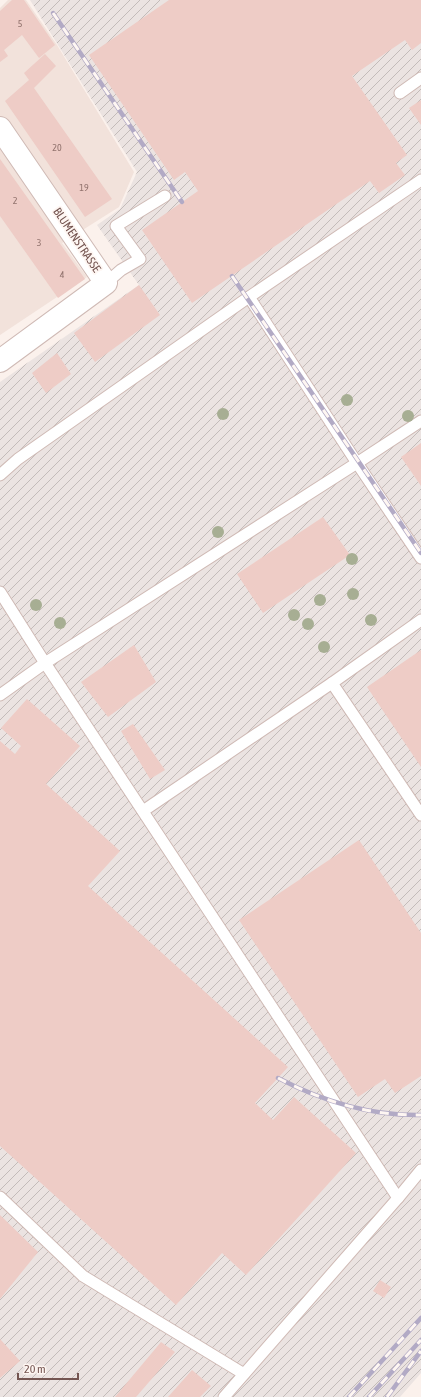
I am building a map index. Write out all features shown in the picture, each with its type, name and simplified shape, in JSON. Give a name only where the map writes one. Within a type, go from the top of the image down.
[{"type":"street","name":"BLUMENSTRASSE","points":[[0,128],[106,283],[0,361]]},
{"type":"lane","points":[[400,93],[421,78]]},
{"type":"lane","points":[[0,475],[18,459],[249,297],[421,180]]},
{"type":"lane","points":[[106,283],[121,270],[140,259],[116,226],[165,196]]},
{"type":"lane","points":[[249,297],[421,558]]},
{"type":"lane","points":[[0,695],[45,663],[357,463],[421,420]]},
{"type":"lane","points":[[0,592],[45,663],[398,1198]]},
{"type":"lane","points":[[143,811],[332,683],[421,620]]},
{"type":"lane","points":[[332,683],[421,815]]},
{"type":"lane","points":[[224,1397],[421,1170]]},
{"type":"lane","points":[[0,1197],[83,1276],[244,1374]]},
{"type":"shaded area","points":[[8,0],[26,0],[57,45],[134,172],[119,207],[62,243],[87,277],[0,335],[0,8]]},
{"type":"shaded area","points":[[30,0],[421,0],[421,1373],[400,1397],[0,1397],[0,382],[139,285],[97,225],[120,209],[137,172]]},
{"type":"building","points":[[12,0],[24,0],[55,45],[39,58],[22,35],[4,50],[8,56],[0,62],[0,11]]},
{"type":"building","points":[[169,0],[421,0],[421,43],[412,50],[405,40],[352,76],[407,155],[396,163],[405,175],[379,193],[370,181],[192,303],[142,230],[198,191],[185,172],[174,180],[89,55]]},
{"type":"building","points":[[45,54],[56,66],[34,88],[112,199],[85,217],[5,101],[29,80],[24,73]]},
{"type":"building","points":[[421,100],[421,125],[409,108]]},
{"type":"building","points":[[0,159],[85,279],[58,298],[0,216]]},
{"type":"building","points":[[139,285],[160,315],[95,362],[74,333]]},
{"type":"building","points":[[57,353],[71,374],[46,393],[32,373]]},
{"type":"building","points":[[421,443],[421,486],[401,457]]},
{"type":"building","points":[[323,517],[350,555],[263,613],[237,574]]},
{"type":"building","points":[[134,645],[156,682],[108,717],[81,682]]},
{"type":"building","points":[[421,650],[421,767],[367,687]]},
{"type":"building","points":[[27,699],[80,746],[46,784],[120,851],[88,886],[288,1067],[255,1103],[273,1120],[294,1097],[356,1153],[246,1275],[222,1253],[176,1305],[0,1146],[0,741],[15,754],[21,746],[1,728]]},
{"type":"building","points":[[133,724],[165,770],[150,779],[121,731]]},
{"type":"building","points":[[359,840],[421,933],[421,1076],[395,1093],[385,1079],[358,1097],[239,920]]},
{"type":"building","points":[[0,1215],[38,1252],[0,1299]]},
{"type":"building","points":[[380,1280],[391,1287],[384,1298],[373,1291]]},
{"type":"building","points":[[0,1339],[20,1361],[0,1378]]},
{"type":"building","points":[[161,1342],[175,1352],[136,1397],[115,1397]]},
{"type":"building","points":[[192,1370],[211,1386],[200,1397],[168,1397]]},
{"type":"railway","points":[[53,13],[182,202]]},
{"type":"railway","points":[[232,276],[421,553]]},
{"type":"railway","points":[[278,1078],[312,1094],[347,1106],[383,1113],[421,1115]]},
{"type":"railway","points":[[349,1397],[421,1318]]},
{"type":"railway","points":[[369,1397],[421,1340]]},
{"type":"railway","points":[[387,1397],[421,1351]]}]
